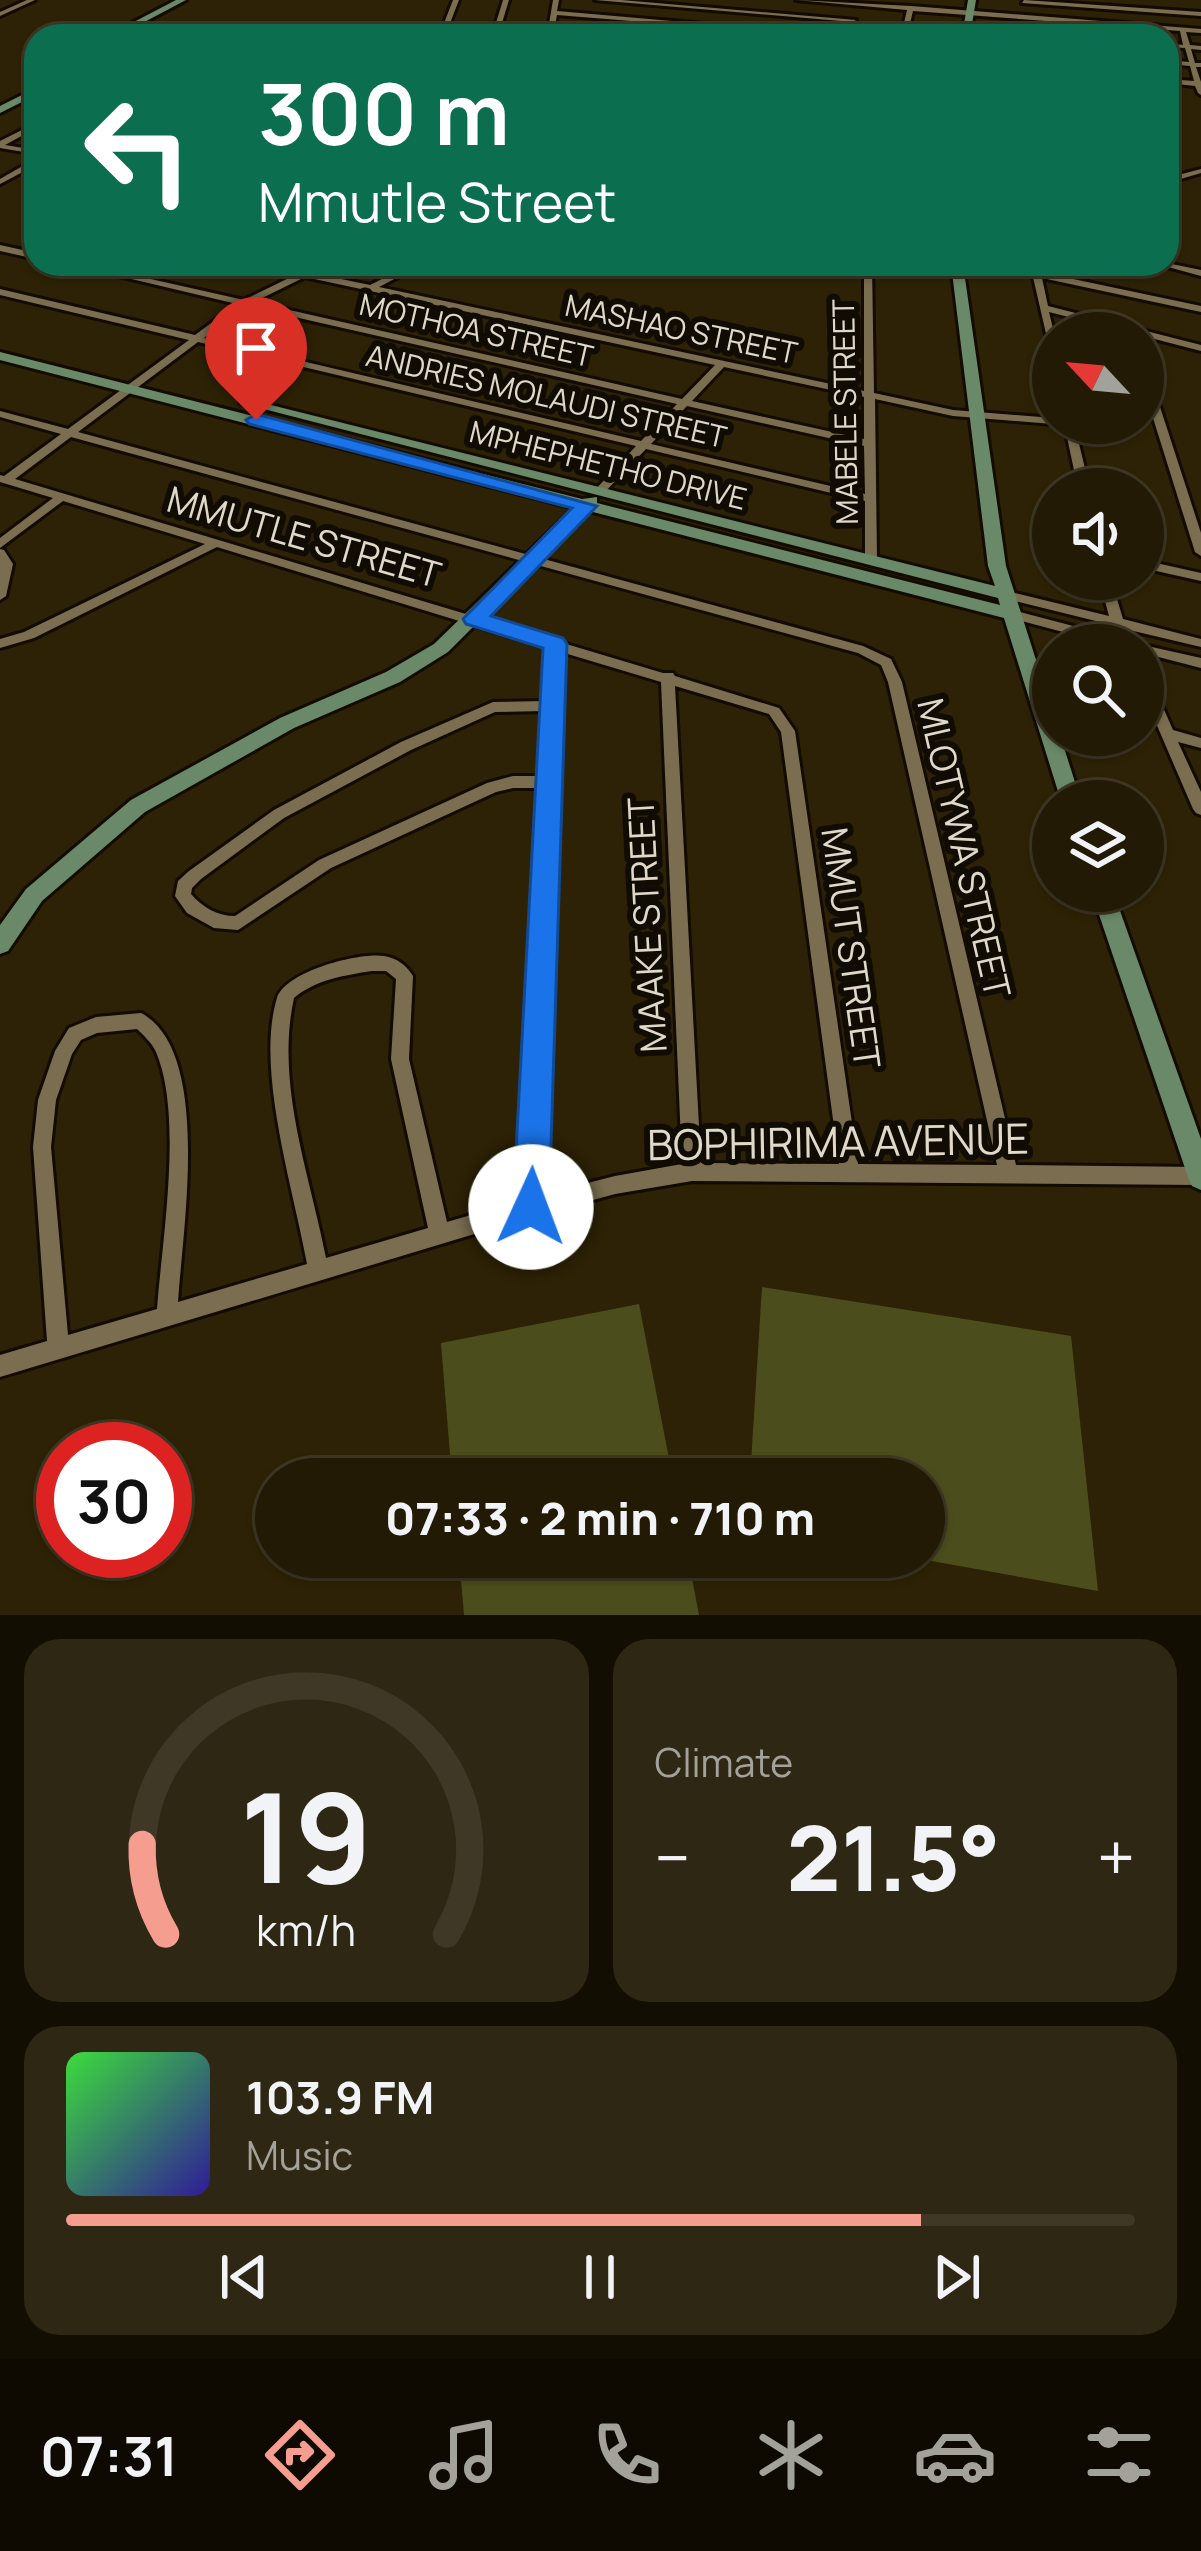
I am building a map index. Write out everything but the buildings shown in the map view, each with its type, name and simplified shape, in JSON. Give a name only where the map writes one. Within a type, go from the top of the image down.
[{"type":"street","points":[[0,14],[32,0]]},
{"type":"street","points":[[135,24],[182,0]]},
{"type":"street","points":[[552,24],[556,0]]},
{"type":"street","points":[[598,0],[697,4],[854,20]]},
{"type":"street","points":[[799,0],[1116,24]]},
{"type":"street","points":[[968,24],[972,0]]},
{"type":"street","points":[[1023,24],[1024,1],[1201,14]]},
{"type":"street","points":[[684,23],[697,4]]},
{"type":"street","points":[[852,24],[859,4]]},
{"type":"street","points":[[907,24],[911,8]]},
{"type":"street","points":[[554,13],[690,24]]},
{"type":"street","points":[[1179,29],[1201,31]]},
{"type":"street","points":[[1182,29],[1200,87]]},
{"type":"street","points":[[1179,46],[1201,48]]},
{"type":"street","name":"MOTHOA STREET","points":[[123,276],[870,444]]},
{"type":"street","points":[[3,479],[243,304],[298,276]]},
{"type":"street","name":"MASHAO STREET","points":[[312,276],[871,394],[977,415],[1032,419]]},
{"type":"street","points":[[370,288],[394,276]]},
{"type":"street","name":"MABELE STREET","points":[[868,276],[872,560]]},
{"type":"street","points":[[959,276],[1005,603],[1065,780]]},
{"type":"street","points":[[1037,276],[1045,312]]},
{"type":"street","points":[[1063,276],[1201,310]]},
{"type":"street","name":"ANDRIES MOLAUDI STREET","points":[[0,292],[871,499]]},
{"type":"street","points":[[1044,308],[1060,312]]},
{"type":"street","points":[[1164,339],[1201,348]]},
{"type":"street","name":"MPHEPHETHO DRIVE","points":[[0,353],[137,382],[1005,603],[1114,620],[1201,643]]},
{"type":"street","points":[[0,944],[34,895],[138,806],[287,723],[410,668],[474,619],[722,363]]},
{"type":"street","name":"MLOTYWA STREET","points":[[0,414],[863,650],[886,662],[900,704],[1009,1175]]},
{"type":"street","points":[[1164,436],[1201,552]]},
{"type":"street","name":"MMUTLE STREET","points":[[3,479],[768,707],[788,731]]},
{"type":"street","points":[[0,544],[62,496]]},
{"type":"street","name":"MPHEPHETHO DRIVE","points":[[593,499],[872,560],[1066,624]]},
{"type":"street","points":[[0,644],[28,635],[216,543]]},
{"type":"street","points":[[0,553],[7,564],[0,596]]},
{"type":"street","points":[[1164,569],[1201,577]]},
{"type":"street","points":[[1110,600],[1116,624]]},
{"type":"street","points":[[531,1207],[555,644]]},
{"type":"street","points":[[1164,654],[1201,663]]},
{"type":"street","name":"MAAKE STREET","points":[[668,676],[692,1172]]},
{"type":"street","points":[[550,782],[492,787],[325,864],[238,923],[220,923],[193,908],[183,896],[188,881],[279,814],[406,746],[493,707],[551,706]]},
{"type":"street","points":[[1164,725],[1201,809]]},
{"type":"street","name":"MMUT STREET","points":[[788,731],[850,1173]]},
{"type":"street","points":[[1168,734],[1201,743]]},
{"type":"street","points":[[1109,912],[1201,1176]]},
{"type":"street","points":[[319,1272],[280,1053],[285,997],[295,984],[312,977],[379,963],[405,976],[400,1060],[440,1236]]},
{"type":"street","points":[[58,1347],[46,1213],[44,1112],[68,1042],[80,1030],[96,1025],[132,1020],[151,1027],[160,1040],[175,1089],[180,1160],[169,1243],[167,1317]]},
{"type":"street","name":"BOPHIRIMA AVENUE","points":[[0,1366],[615,1184],[692,1172],[1201,1176]]},
{"type":"shaded area","points":[[762,1287],[1071,1336],[1098,1591],[945,1563],[945,1458],[751,1458]]},
{"type":"shaded area","points":[[639,1304],[669,1458],[450,1458],[441,1343]]},
{"type":"shaded area","points":[[461,1578],[692,1578],[699,1615],[464,1615]]},
{"type":"route","points":[[256,420],[587,506],[474,619],[555,644],[531,1207]]}]
